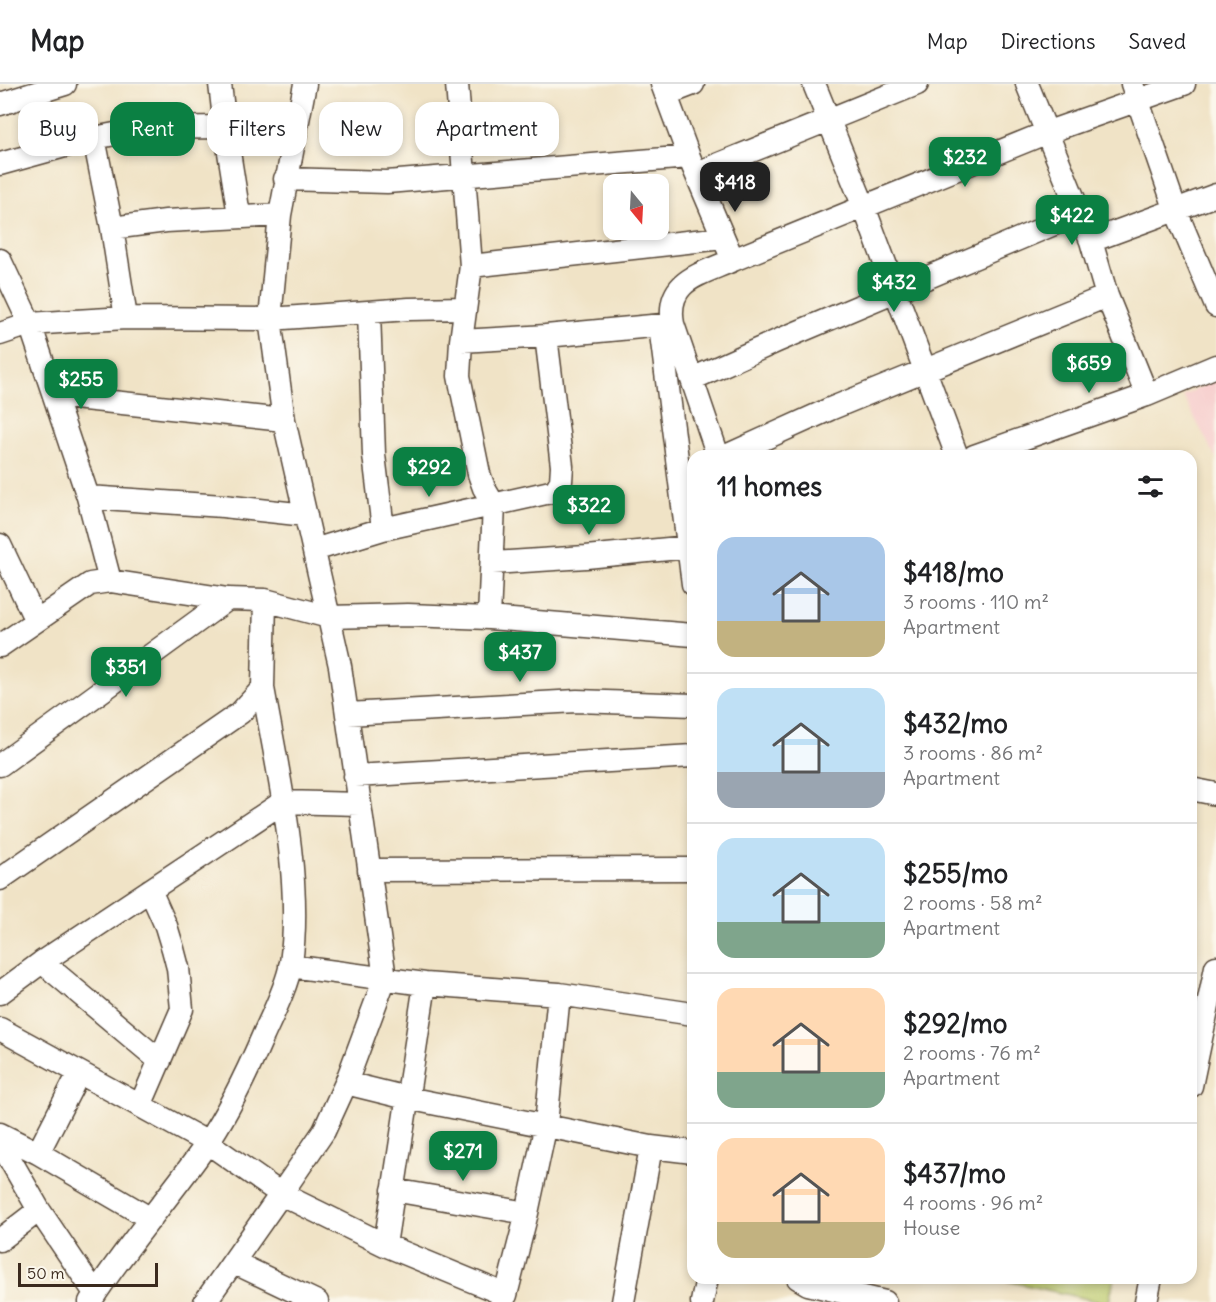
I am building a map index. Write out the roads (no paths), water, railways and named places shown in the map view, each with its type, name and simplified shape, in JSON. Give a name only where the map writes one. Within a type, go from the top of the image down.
[{"type":"street","points":[[0,104],[33,89],[65,84]]},
{"type":"street","points":[[220,84],[222,102]]},
{"type":"street","points":[[205,1302],[324,1131],[346,1083],[385,978],[340,666],[284,420],[270,319],[285,179],[305,84]]},
{"type":"street","points":[[457,84],[471,266],[461,341],[459,376],[479,474],[494,505],[489,618]]},
{"type":"street","points":[[693,84],[665,89],[693,165],[733,260]]},
{"type":"street","points":[[814,84],[864,207],[955,450]]},
{"type":"street","points":[[285,179],[387,182],[693,165],[828,119],[917,84]]},
{"type":"street","points":[[1027,84],[1091,241],[1107,296],[1147,395]]},
{"type":"street","points":[[687,537],[666,325],[671,314],[675,292],[683,283],[733,260],[1048,132],[1135,92],[1184,84]]},
{"type":"street","points":[[1135,92],[1176,211],[1216,306]]},
{"type":"street","points":[[98,137],[146,128],[207,127]]},
{"type":"street","points":[[0,164],[29,156]]},
{"type":"street","points":[[98,156],[126,318]]},
{"type":"street","points":[[229,156],[238,215]]},
{"type":"street","points":[[1091,241],[1216,195]]},
{"type":"street","points":[[692,379],[1080,213]]},
{"type":"street","points":[[112,228],[166,220],[280,214]]},
{"type":"street","points":[[471,266],[723,238]]},
{"type":"street","points":[[0,260],[30,324],[55,396],[88,497],[110,581]]},
{"type":"street","points":[[739,450],[830,409],[1107,296]]},
{"type":"street","points":[[0,334],[30,324],[126,318],[270,319],[465,308]]},
{"type":"street","points":[[369,312],[374,455],[383,529]]},
{"type":"street","points":[[461,341],[666,325]]},
{"type":"street","points":[[666,325],[692,379],[716,450]]},
{"type":"street","points":[[315,550],[383,529],[555,491],[561,482],[562,466],[554,416],[546,336]]},
{"type":"street","points":[[991,450],[1147,395],[1216,366]]},
{"type":"street","points":[[55,396],[284,420]]},
{"type":"street","points":[[88,497],[223,506],[306,515]]},
{"type":"street","points":[[0,545],[36,621]]},
{"type":"street","points":[[492,563],[687,547]]},
{"type":"street","points":[[0,646],[90,584],[110,581],[228,599],[265,600],[329,617],[408,615],[489,618],[687,634]]},
{"type":"street","points":[[0,765],[228,599]]},
{"type":"street","points":[[0,1142],[93,1298],[208,1143],[245,1077],[290,966],[294,914],[283,802],[263,688],[265,600]]},
{"type":"street","points":[[0,879],[240,713],[263,688]]},
{"type":"street","points":[[348,714],[577,701],[687,705]]},
{"type":"street","points":[[355,776],[687,756]]},
{"type":"street","points":[[1197,790],[1216,794]]},
{"type":"street","points":[[0,993],[42,962],[283,802],[359,804]]},
{"type":"street","points":[[369,870],[687,869]]},
{"type":"street","points":[[140,1106],[183,1009],[178,968],[171,941],[150,890]]},
{"type":"street","points":[[42,962],[160,1061]]},
{"type":"street","points":[[290,966],[425,984],[559,994],[687,1013]]},
{"type":"street","points":[[1197,1059],[1214,982]]},
{"type":"street","points":[[385,1245],[425,984]]},
{"type":"street","points":[[3,1035],[79,1073],[208,1143],[281,1194],[385,1245],[504,1298],[527,1213],[546,1124],[559,994]]},
{"type":"street","points":[[38,1153],[79,1073]]},
{"type":"street","points":[[346,1083],[407,1098],[546,1124],[651,1147],[687,1151]]},
{"type":"street","points":[[0,1134],[38,1153],[151,1219]]},
{"type":"street","points":[[623,1302],[651,1147]]},
{"type":"street","points":[[393,1190],[527,1213]]},
{"type":"street","points":[[0,1240],[39,1210]]},
{"type":"street","points":[[233,1262],[317,1302]]},
{"type":"street","points":[[702,1302],[706,1284]]},
{"type":"street","points":[[1146,1302],[1150,1284]]},
{"type":"street","points":[[804,1285],[885,1302]]}]
